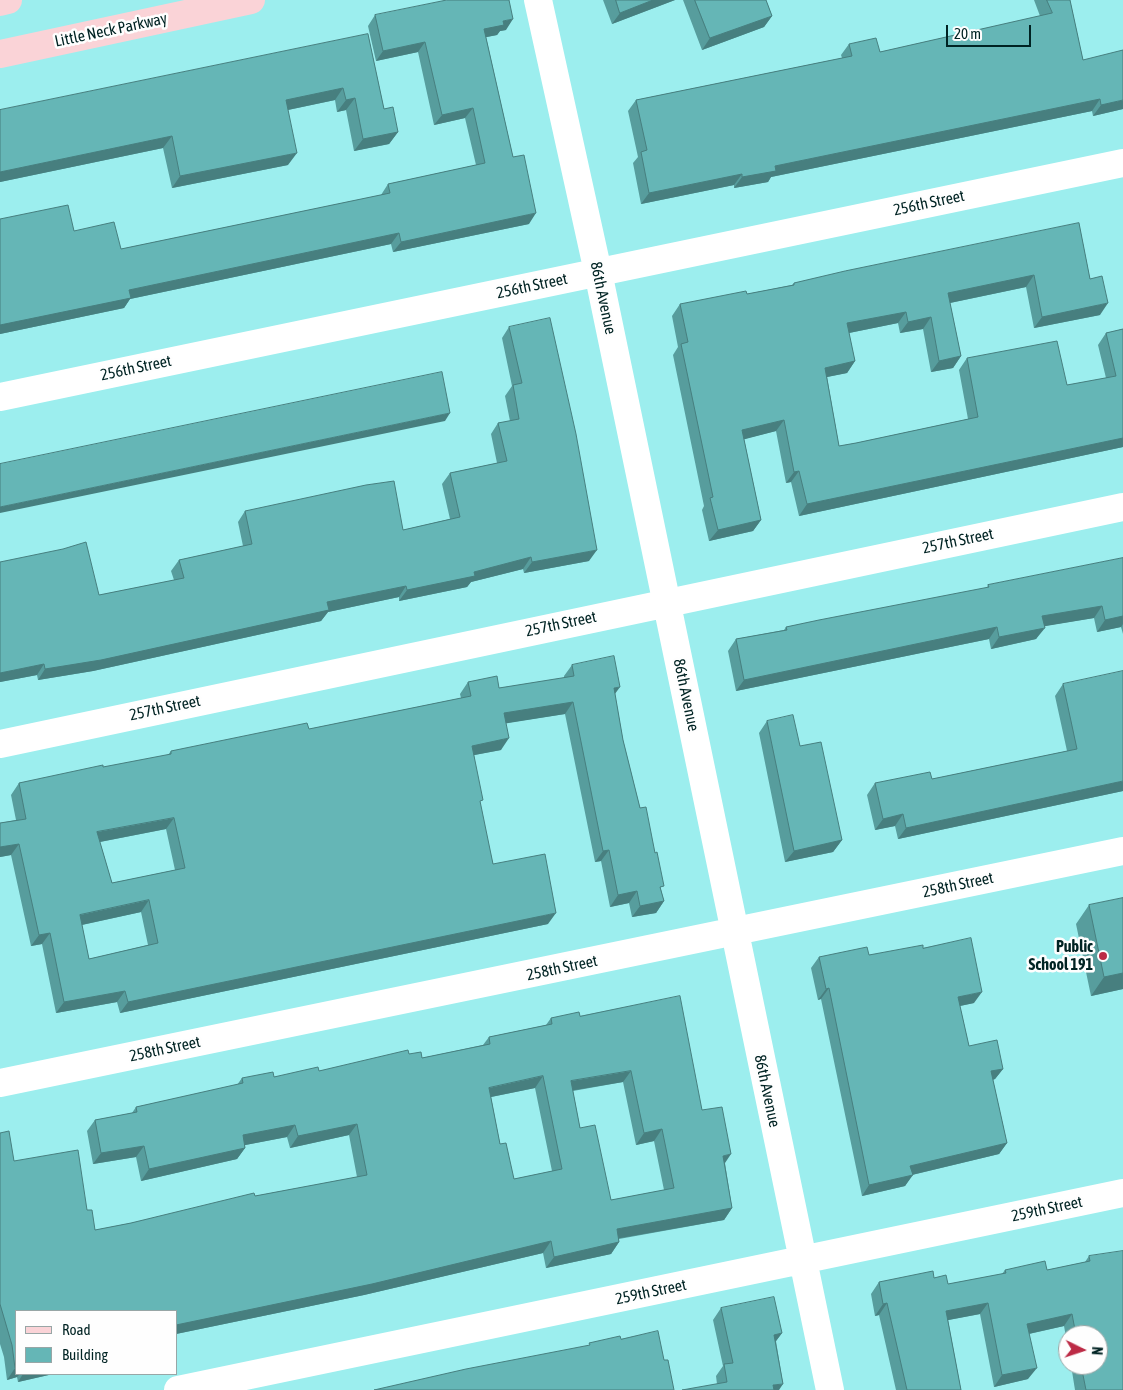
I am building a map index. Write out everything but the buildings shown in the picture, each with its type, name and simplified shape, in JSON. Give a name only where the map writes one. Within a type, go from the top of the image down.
[{"type":"main road","points":[[0,2],[8,0]]},
{"type":"main road","name":"Little Neck Parkway","points":[[0,54],[251,0]]},
{"type":"street","name":"86th Avenue","points":[[538,0],[598,272],[830,1390]]},
{"type":"street","name":"256th Street","points":[[0,397],[1123,163]]},
{"type":"street","name":"257th Street","points":[[0,744],[1123,507]]},
{"type":"street","name":"258th Street","points":[[0,1083],[1123,851]]},
{"type":"street","name":"259th Street","points":[[178,1390],[1123,1193]]},
{"type":"place","name":"Public School 191","points":[[1103,956]]}]
